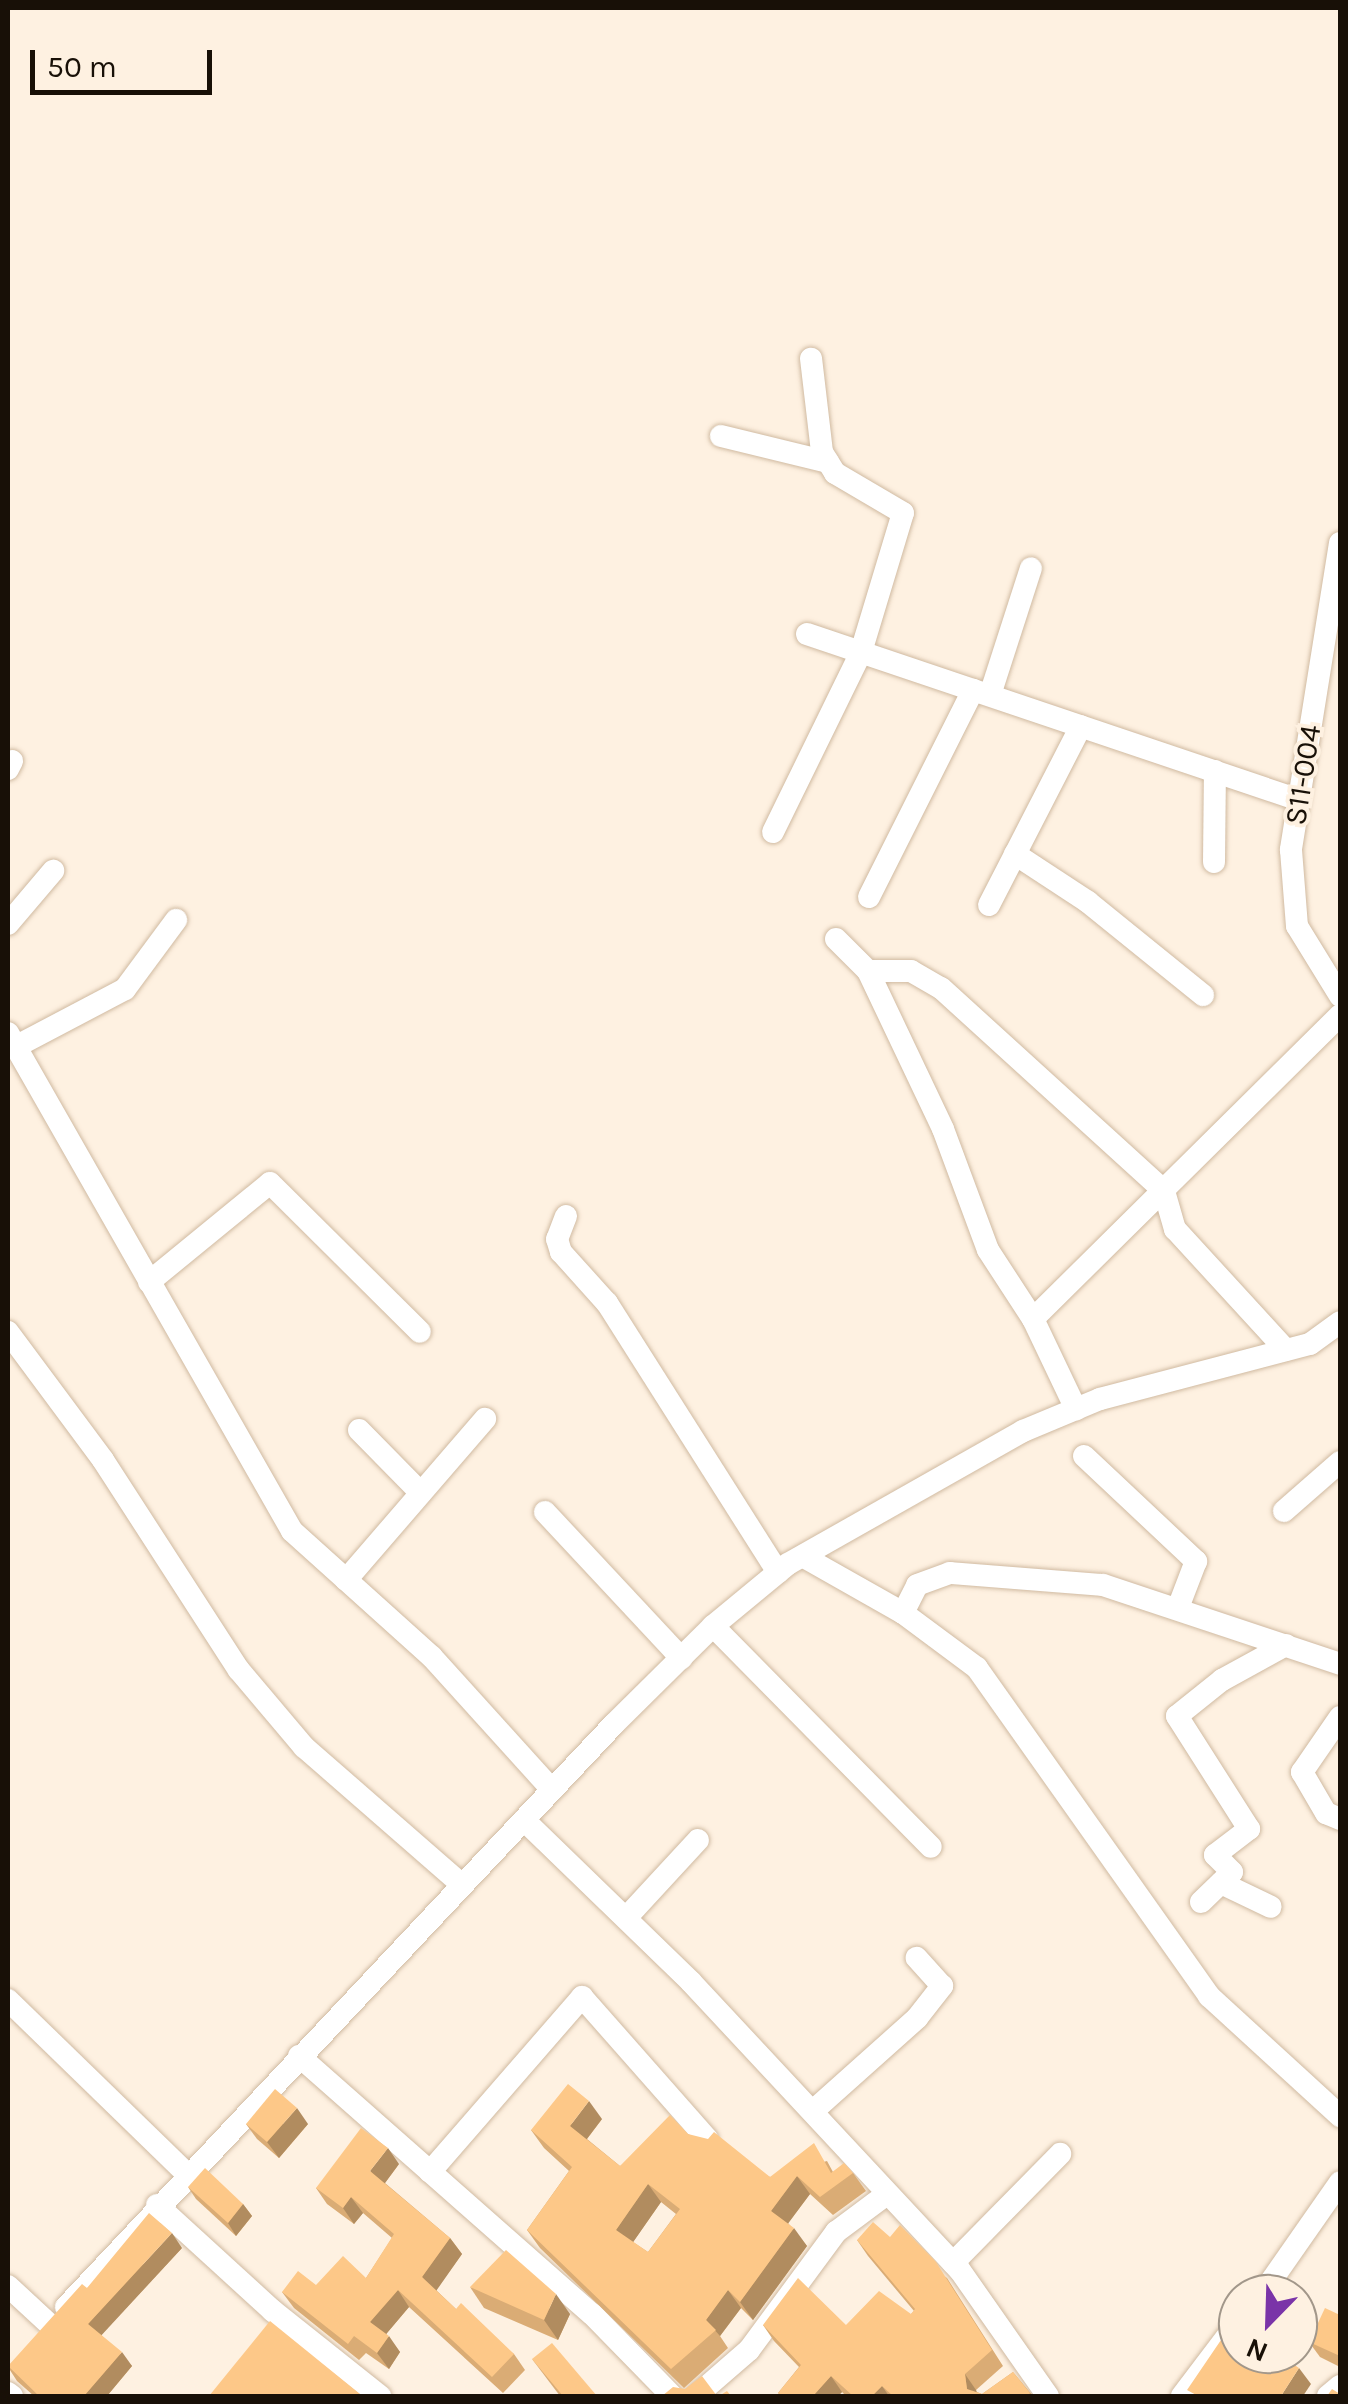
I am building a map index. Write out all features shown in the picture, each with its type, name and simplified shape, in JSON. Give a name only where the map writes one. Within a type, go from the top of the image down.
[{"type":"street","points":[[811,358],[828,462]]},
{"type":"street","points":[[721,436],[828,462],[850,483],[903,513],[861,652],[773,832]]},
{"type":"street","name":"S11-004","points":[[1340,543],[1335,601],[1291,850],[1297,926],[1340,996]]},
{"type":"street","points":[[868,897],[981,692],[1031,568]]},
{"type":"street","points":[[807,634],[1299,800]]},
{"type":"street","points":[[989,905],[1081,726]]},
{"type":"street","points":[[1214,862],[1215,772]]},
{"type":"street","points":[[1015,854],[1088,902],[1203,995]]},
{"type":"street","points":[[8,924],[53,872]]},
{"type":"street","points":[[176,920],[125,989],[11,1040],[264,1491],[292,1531],[432,1657],[552,1790]]},
{"type":"street","points":[[836,939],[868,971],[943,1129],[988,1250],[1033,1319],[1076,1408]]},
{"type":"street","points":[[868,971],[911,970],[941,988],[1164,1192],[1175,1229],[1286,1350]]},
{"type":"street","points":[[1033,1319],[1340,1015]]},
{"type":"street","points":[[149,1282],[270,1183],[420,1332]]},
{"type":"street","points":[[566,1216],[556,1239],[560,1252],[607,1303],[778,1572]]},
{"type":"street","points":[[8,2286],[42,2331],[552,1790],[713,1626],[778,1572],[1023,1431],[1076,1408],[1310,1344],[1340,1322]]},
{"type":"street","points":[[8,1332],[103,1460],[239,1670],[304,1747],[462,1885]]},
{"type":"street","points":[[346,1580],[485,1419]]},
{"type":"street","points":[[359,1430],[421,1493]]},
{"type":"street","points":[[1084,1456],[1196,1561],[1178,1608]]},
{"type":"street","points":[[1284,1511],[1340,1462]]},
{"type":"street","points":[[544,1512],[681,1658]]},
{"type":"street","points":[[804,1557],[903,1612],[977,1668],[1002,1694],[1066,1802],[1208,1996],[1340,2116]]},
{"type":"street","points":[[903,1612],[917,1585],[950,1573],[1103,1585],[1340,1664]]},
{"type":"street","points":[[713,1626],[930,1847]]},
{"type":"street","points":[[1202,1902],[1232,1872],[1215,1855],[1249,1829],[1177,1716],[1222,1680],[1286,1644]]},
{"type":"street","points":[[1340,1717],[1302,1772],[1326,1813],[1340,1819]]},
{"type":"street","points":[[524,1820],[626,1918],[813,2111],[953,2263],[1048,2396]]},
{"type":"street","points":[[626,1918],[698,1840]]},
{"type":"street","points":[[1221,1883],[1270,1907]]},
{"type":"street","points":[[813,2111],[918,2018],[942,1986],[917,1958]]},
{"type":"street","points":[[430,2172],[582,1997],[707,2139]]},
{"type":"street","points":[[8,2000],[187,2174]]},
{"type":"street","points":[[299,2056],[592,2314],[672,2396]]},
{"type":"street","points":[[953,2263],[1060,2154]]},
{"type":"street","points":[[1276,2274],[1340,2182]]},
{"type":"street","points":[[696,2396],[749,2350],[836,2232],[886,2194]]},
{"type":"street","points":[[157,2205],[349,2388],[380,2396]]},
{"type":"street","points":[[1182,2396],[1218,2348]]},
{"type":"street","points":[[1001,2386],[1024,2366]]},
{"type":"street","points":[[1328,2396],[1340,2386]]},
{"type":"building","points":[[568,2084],[589,2101],[570,2126],[620,2166],[670,2115],[688,2134],[708,2139],[714,2132],[770,2177],[814,2143],[831,2173],[844,2163],[853,2173],[820,2197],[797,2176],[771,2211],[794,2228],[740,2302],[728,2290],[706,2320],[716,2330],[671,2369],[527,2230],[572,2167],[531,2130]],"holes":[[[648,2184],[680,2209],[648,2252],[616,2230]]]},
{"type":"building","points":[[275,2089],[297,2108],[267,2142],[246,2124]]},
{"type":"building","points":[[361,2128],[388,2148],[370,2171],[450,2238],[422,2277],[456,2309],[461,2303],[514,2354],[492,2377],[398,2290],[370,2322],[389,2336],[377,2353],[354,2336],[348,2344],[282,2292],[298,2271],[316,2285],[343,2256],[366,2278],[394,2234],[351,2197],[343,2208],[316,2188]]},
{"type":"building","points":[[205,2168],[243,2204],[228,2223],[188,2187]]},
{"type":"building","points":[[149,2213],[172,2233],[88,2324],[122,2352],[84,2396],[39,2396],[8,2366],[82,2284],[87,2288]]},
{"type":"building","points":[[873,2222],[890,2237],[900,2225],[936,2262],[992,2350],[965,2374],[967,2389],[982,2394],[1013,2372],[1030,2393],[1028,2396],[893,2396],[882,2386],[872,2396],[853,2396],[831,2376],[813,2396],[778,2393],[801,2365],[763,2325],[798,2278],[846,2325],[879,2291],[911,2314],[915,2309],[857,2240]]},
{"type":"building","points":[[506,2250],[556,2294],[544,2320],[470,2287]]},
{"type":"building","points":[[1325,2308],[1340,2315],[1340,2356],[1318,2346],[1318,2323]]},
{"type":"building","points":[[270,2321],[360,2394],[209,2396]]},
{"type":"building","points":[[552,2343],[597,2396],[563,2396],[532,2359]]},
{"type":"building","points":[[1218,2344],[1218,2374],[1295,2374],[1281,2396],[1198,2396],[1187,2390]]},
{"type":"building","points":[[702,2376],[717,2396],[662,2396],[673,2387],[685,2389]]}]
